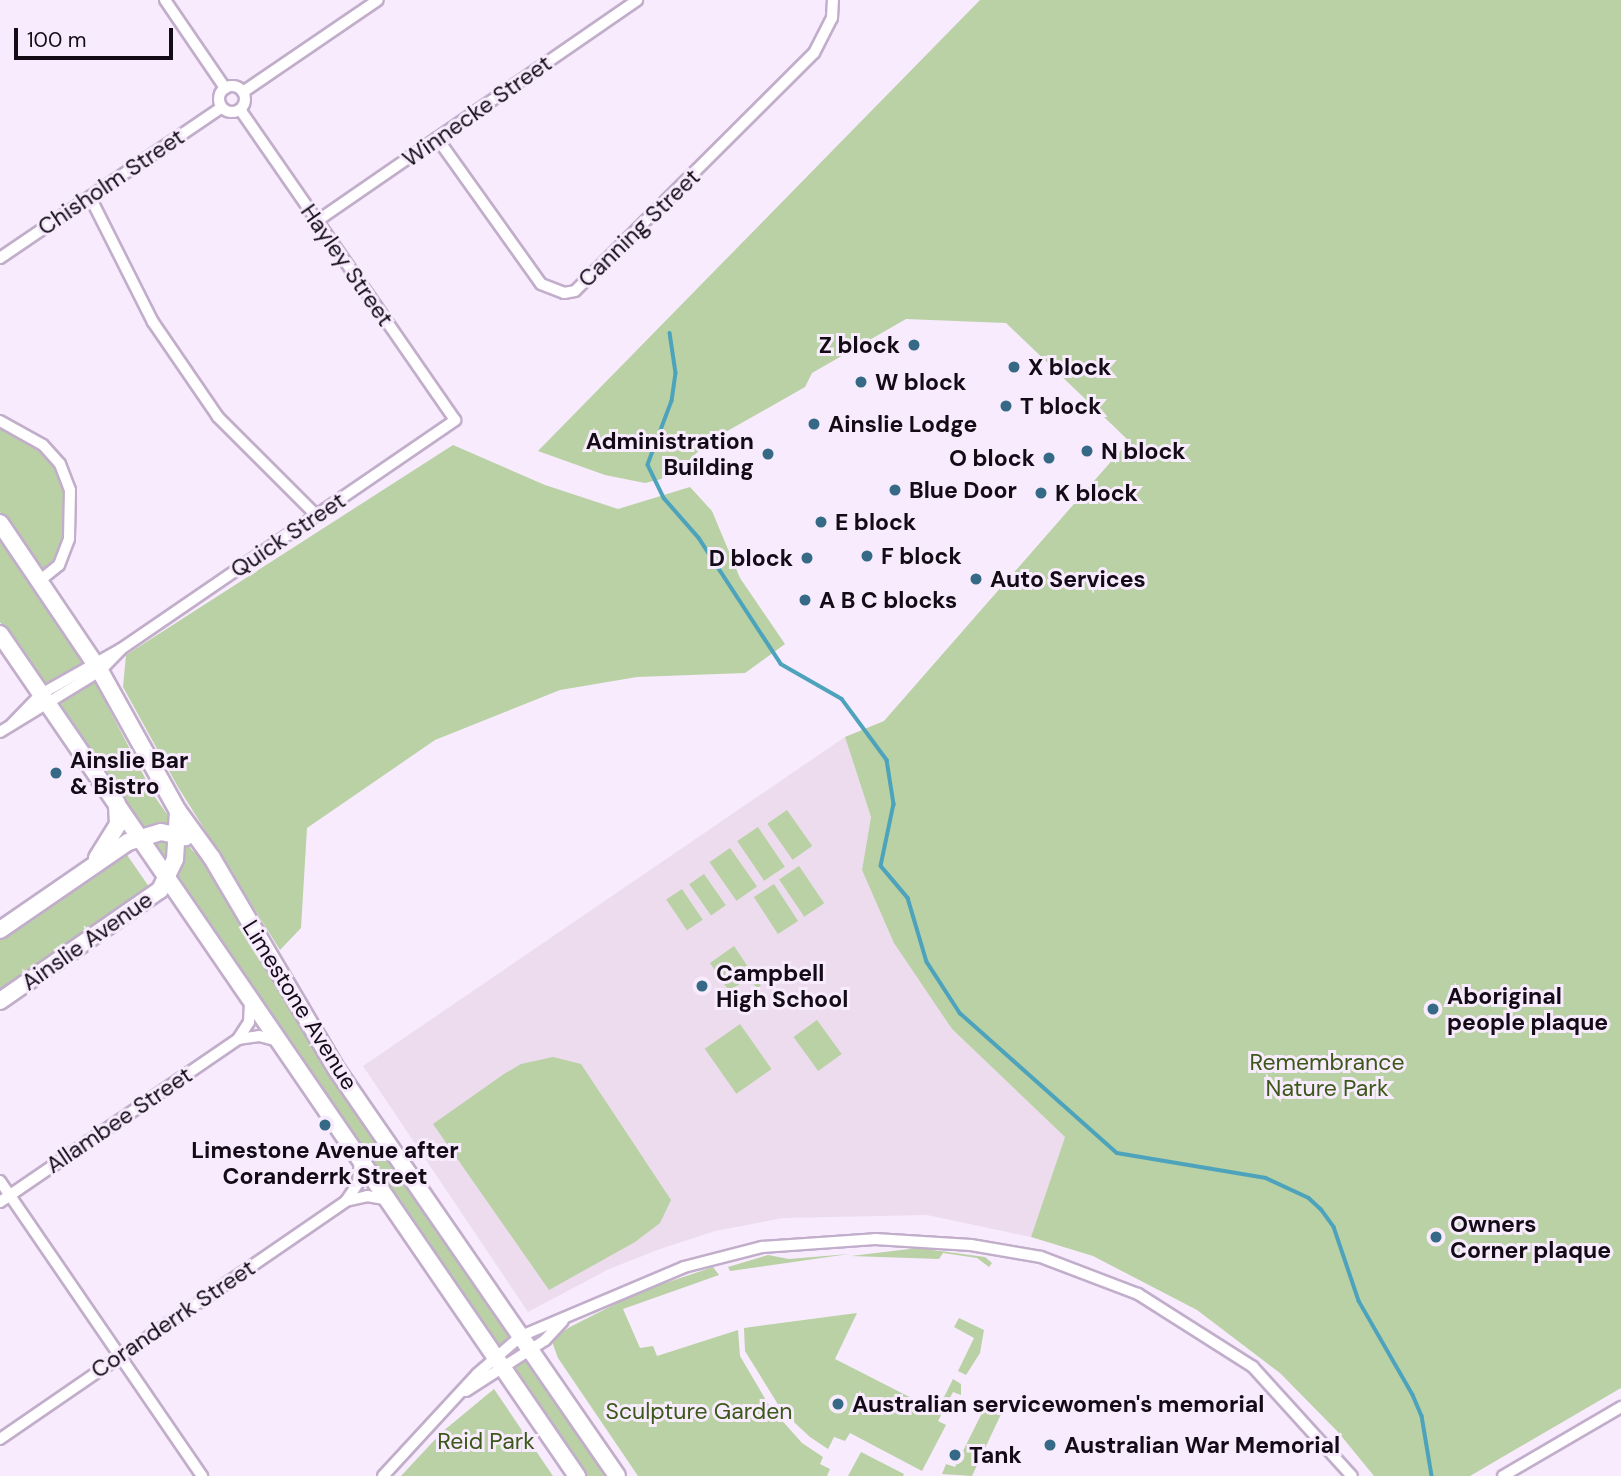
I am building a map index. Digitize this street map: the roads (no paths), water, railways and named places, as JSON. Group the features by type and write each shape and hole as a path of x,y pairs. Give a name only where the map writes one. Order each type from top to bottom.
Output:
{"main road":[{"name":"Limestone Avenue","path":"0,523 97,666 178,811 212,858 337,1070 617,1476"},
{"name":"Limestone Avenue","path":"0,634 141,835 577,1476"},
{"path":"86,870 118,824 116,799"},
{"name":"Ainslie Avenue","path":"0,1001 145,902 169,876 178,835 178,811"},
{"path":"0,930 141,835 178,835 193,841 212,858"},
{"path":"145,902 167,900 191,908"}],"street":[{"path":"165,0 225,88"},
{"path":"243,92 378,0"},
{"name":"Canning Street","path":"437,138 541,284 564,293 575,291 814,53 832,18 833,0"},
{"name":"Winnecke Street","path":"317,221 631,2"},
{"path":"237,86 243,92 245,103 240,110 232,112 222,107 220,95 225,88 237,86"},
{"name":"Chisholm Street","path":"0,258 222,107"},
{"name":"Hayley Street","path":"240,110 455,420"},
{"path":"90,197 153,322 218,417 316,515"},
{"name":"Quick Street","path":"0,732 455,420"},
{"path":"0,421 43,445 60,464 70,490 69,539 59,565 40,580"},
{"path":"238,1039 249,1022 250,998"},
{"path":"238,1039 259,1036 279,1041"},
{"name":"Allambee Street","path":"5,1198 238,1039"},
{"path":"346,1201 358,1183 360,1159"},
{"path":"0,1181 5,1198 120,1355 202,1476"},
{"name":"Coranderrk Street","path":"0,1438 346,1201 367,1196 389,1200"},
{"path":"383,1476 462,1394 526,1343 565,1319 656,1277 762,1247 875,1239 1006,1251 1041,1257 1138,1294 1209,1336 1253,1367 1254,1374 1287,1402 1352,1476"},
{"path":"499,1363 565,1319"},
{"path":"1504,1476 1621,1407"}],"waterway":[{"path":"670,333 676,373 672,401 648,465 664,498 699,538 781,664 842,699 887,760 894,804 881,866 908,898 927,962 960,1013 1117,1153 1266,1178 1309,1198 1321,1209 1334,1227 1359,1301 1413,1395 1422,1416 1432,1476"}],"place":[{"name":"Z block","path":"914,345"},
{"name":"X block","path":"1014,367"},
{"name":"W block","path":"861,382"},
{"name":"T block","path":"1006,406"},
{"name":"Ainslie Lodge","path":"814,424"},
{"name":"N block","path":"1087,451"},
{"name":"Administration Building","path":"768,454"},
{"name":"O block","path":"1049,458"},
{"name":"Blue Door","path":"895,490"},
{"name":"K block","path":"1041,493"},
{"name":"E block","path":"821,522"},
{"name":"F block","path":"867,556"},
{"name":"D block","path":"807,558"},
{"name":"Auto Services","path":"976,579"},
{"name":"A B C blocks","path":"805,600"},
{"name":"Ainslie Bar & Bistro","path":"56,773"},
{"name":"Campbell High School","path":"702,986"},
{"name":"Aboriginal people plaque","path":"1433,1009"},
{"name":"Limestone Avenue after Coranderrk Street","path":"325,1125"},
{"name":"Owners Corner plaque","path":"1436,1237"},
{"name":"Australian servicewomen's memorial","path":"838,1404"},
{"name":"Australian War Memorial","path":"1050,1445"},
{"name":"Tank","path":"955,1455"}],"park label":[{"name":"Remembrance Nature Park","path":"1327,1075"},
{"name":"Sculpture Garden","path":"699,1411"},
{"name":"Reid Park","path":"486,1441"}]}
